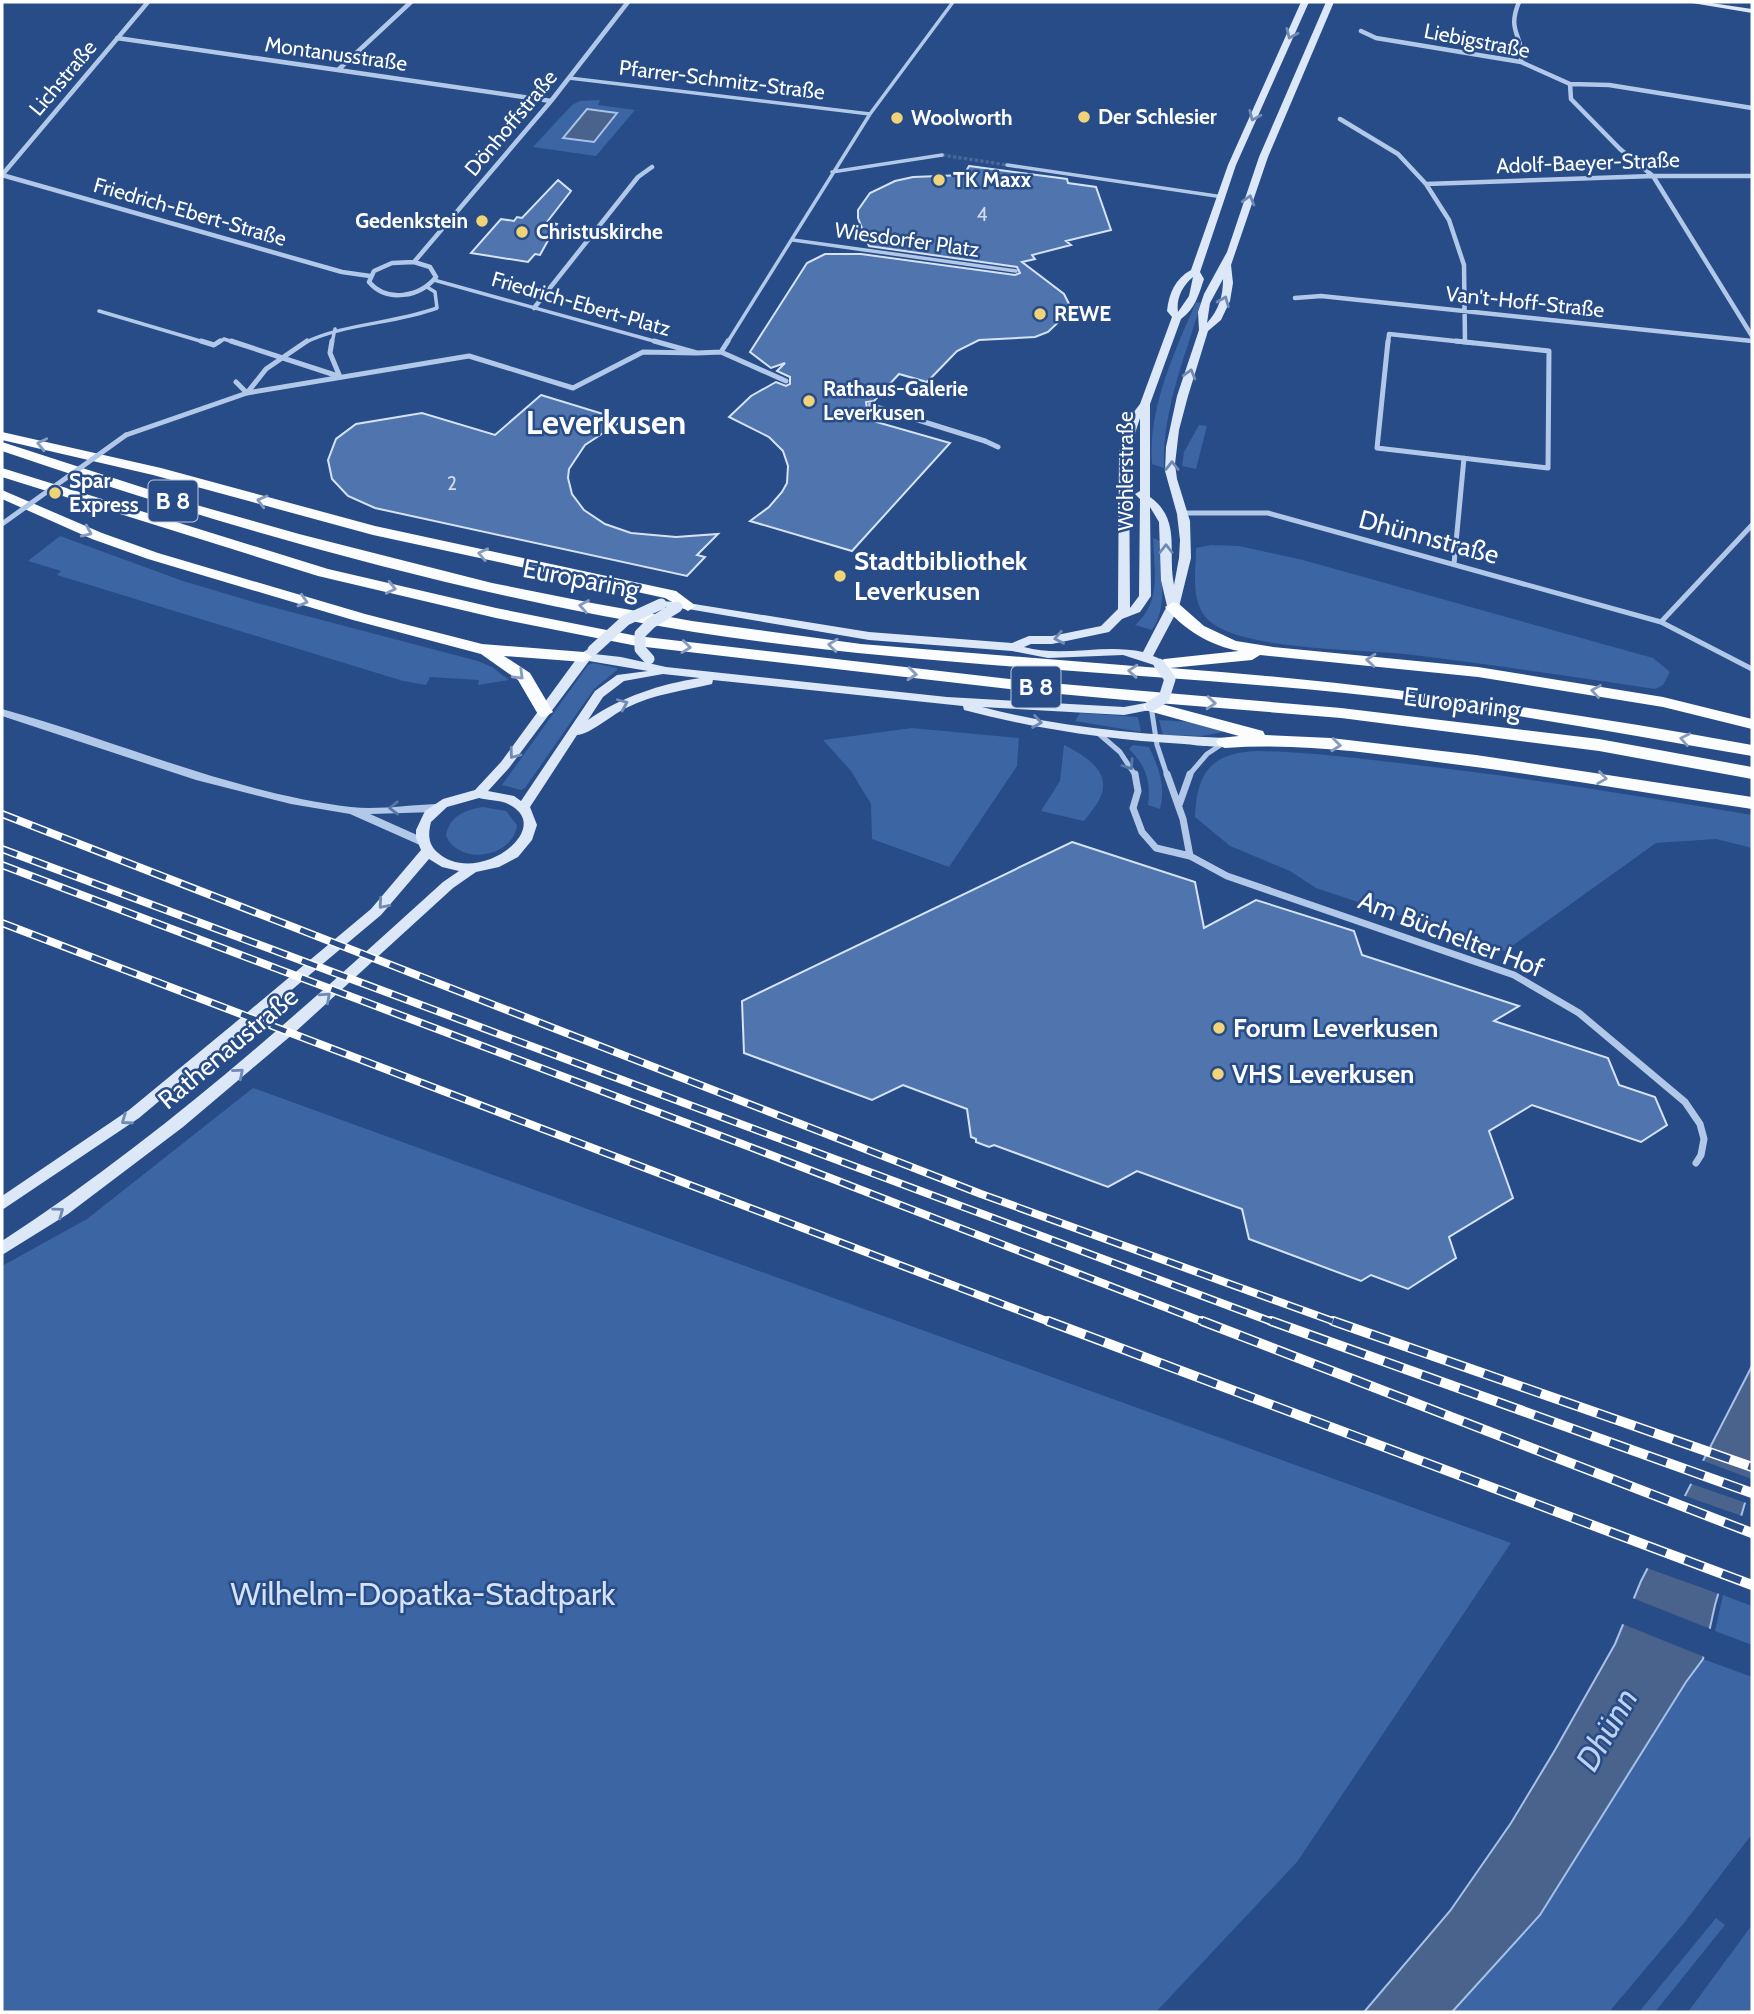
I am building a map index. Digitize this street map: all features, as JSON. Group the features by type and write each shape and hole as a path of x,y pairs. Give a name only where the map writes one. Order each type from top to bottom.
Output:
{"highway":[{"path":"2,436 156,471 373,530 670,594 683,606"},
{"name":"Europaring","path":"2,446 68,469 346,552 576,605 653,619 820,644 1027,664 1347,688 1607,724 1752,751"},
{"name":"Europaring","path":"2,472 324,573 496,613 636,641 1027,686 1341,713 1599,745 1752,773"},
{"path":"2,494 97,536 153,556 334,610 482,649 589,653"},
{"path":"1173,607 1212,637 1232,645 1273,652 1478,672 1663,702 1752,724"},
{"path":"482,649 517,671 545,712"},
{"path":"1153,660 1199,660 1273,652"},
{"path":"1151,706 1268,738 1534,768 1752,803"},
{"path":"1225,742 1268,738"}],"main road":[{"name":"Wöhlerstraße","path":"1177,317 1172,306 1181,282 1195,272 1223,198 1232,165 1305,2"},
{"name":"Wöhlerstraße","path":"1153,660 1186,568 1182,513 1171,477 1170,463 1177,419 1204,330 1201,323 1207,298 1217,277 1227,265 1254,182 1331,2"},
{"path":"1690,2 1752,11"},
{"path":"1730,2 1752,5"},
{"name":"Wöhlerstraße","path":"1204,330 1212,325 1228,293 1230,282 1227,265"},
{"name":"Wöhlerstraße","path":"1013,647 1029,640 1052,640 1105,629 1119,616 1126,603 1124,484 1128,439 1135,416 1145,404 1177,317 1184,313 1193,296 1199,279 1195,272"},
{"name":"Wöhlerstraße","path":"1119,616 1136,610 1145,596 1145,404"},
{"path":"1124,484 1161,512 1164,522 1167,580 1173,607"},
{"path":"479,793 505,765 589,653 626,620 661,604 869,636 1013,647 1027,653 1116,652 1153,660 1170,679 1164,698 1151,706 1124,710 947,701 737,679 666,671 589,653"},
{"path":"666,671 640,649 640,634 651,623 683,606"},
{"path":"523,807 599,694 621,678 666,671"},
{"path":"567,742 617,706 680,685 737,679"},
{"path":"947,701 991,714 1098,733 1155,741 1225,742"},
{"path":"479,793 504,797 523,807 531,818 531,832 524,845 511,857 472,868 454,866 438,861 424,847 422,830 436,808 461,797 479,793"},
{"name":"Rathenaustraße","path":"2,1204 134,1114 376,912 424,847"},
{"name":"Rathenaustraße","path":"2,1249 46,1221 182,1121 275,1043 448,885 472,868"}],"street":[{"name":"Lichstraße","path":"2,175 148,2"},
{"path":"338,70 411,2"},
{"name":"Dönhoffstraße","path":"414,262 551,101 628,2"},
{"name":"Wiesdorfer Platz","path":"721,352 870,114 953,2"},
{"path":"1519,2 1512,15 1511,29 1521,43 1521,62"},
{"name":"Liebigstraße","path":"1361,31 1376,38 1521,62 1570,84 1609,85 1752,108"},
{"name":"Montanusstraße","path":"117,38 551,101"},
{"name":"Pfarrer-Schmitz-Straße","path":"569,78 870,114"},
{"path":"1570,84 1572,99 1620,149 1653,176 1752,338"},
{"path":"1340,119 1398,154 1426,184 1448,220 1464,265 1465,342"},
{"path":"832,172 942,155"},
{"path":"1007,164 1223,198"},
{"path":"534,308 638,177 652,167"},
{"name":"Friedrich-Ebert-Straße","path":"2,175 342,272 370,276"},
{"name":"Adolf-Baeyer-Straße","path":"1426,184 1653,176 1752,176"},
{"name":"Wiesdorfer Platz","path":"793,240 1016,271"},
{"path":"414,262 434,271 433,280 427,287 408,293 386,293 372,286 370,276 382,266 414,262"},
{"name":"Friedrich-Ebert-Platz","path":"433,280 697,353 721,352"},
{"path":"247,393 253,378 302,341 335,329 412,319 437,308 435,292 427,287"},
{"name":"Van't-Hoff-Straße","path":"1295,298 1321,296 1464,313 1752,338"},
{"path":"99,311 214,345 224,339 340,377"},
{"path":"335,329 330,353 340,377"},
{"path":"1389,334 1465,342 1549,351 1548,468 1377,448 1389,334"},
{"path":"2,524 126,435 247,393 469,356 573,388 643,352 697,353"},
{"path":"721,352 786,381"},
{"path":"236,382 247,393"},
{"path":"870,405 985,440 998,447"},
{"path":"1454,564 1464,458"},
{"name":"Dhünnstraße","path":"1182,513 1268,513 1661,622 1752,669"},
{"path":"1661,622 1752,525"},
{"path":"1151,706 1155,741 1181,822 1189,834 1190,856"},
{"path":"2,712 200,777 291,800 353,811 436,808"},
{"name":"Am Büchelter Hof","path":"1098,733 1120,752 1135,773 1138,791 1133,808 1142,832 1156,848 1190,856 1227,876 1454,953 1514,975 1538,988 1579,1013 1685,1102 1698,1118 1705,1139 1703,1153 1696,1163"},
{"path":"1178,810 1183,786 1191,770 1207,752 1225,742"},
{"path":"353,811 424,847"}],"green space":[{"path":"600,100 598,105 635,110 596,156 533,147 572,105 580,101"},
{"path":"1196,302 1201,303 1171,405 1164,447 1164,468 1152,464 1154,422 1164,381"},
{"path":"1199,425 1207,426 1196,469 1182,466 1184,452"},
{"path":"60,536 183,581 478,661 492,667 509,680 478,685 479,680 430,677 426,685 403,681 57,575 61,571 28,561"},
{"path":"1153,538 1160,541 1162,598 1152,630 1135,625 1144,616 1153,596"},
{"path":"1211,545 1239,546 1303,560 1653,658 1670,672 1663,685 1655,689 1405,654 1304,647 1250,639 1212,623 1200,608 1195,589 1196,548"},
{"path":"593,663 617,670 594,689 525,788 521,790 502,785 588,665"},
{"path":"1080,713 1138,717 1141,732 1075,721"},
{"path":"1159,720 1192,722 1224,732 1202,736 1163,735"},
{"path":"912,728 1019,738 1017,766 949,867 872,839 871,804 851,771 823,740"},
{"path":"1064,745 1092,763 1102,777 1101,797 1084,821 1041,811 1060,781"},
{"path":"1133,745 1149,747 1153,755 1162,785 1160,809 1148,805 1148,781 1140,762 1129,749"},
{"path":"1257,751 1336,756 1458,770 1752,815 1752,848 1716,839 1656,843 1505,951 1316,888 1290,871 1230,846 1195,817 1199,788 1203,777 1218,761 1228,756"},
{"path":"483,807 506,811 517,825 513,836 506,845 496,851 485,854 462,852 446,836 448,829 459,815"},
{"name":"Wilhelm-Dopatka-Stadtpark","path":"253,1088 1511,1543 1297,1862 1156,2012 2,2012 2,1266 87,1219"},
{"path":"1723,1595 1752,1606 1752,1645 1715,1631"},
{"path":"1703,1659 1752,1677 1752,1834 1684,1923 1609,2012 1452,2012 1540,1915"},
{"path":"1716,1918 1725,1925 1655,2012 1639,2012"},
{"path":"1752,1925 1752,2012 1688,2012"}],"water":[{"path":"587,109 617,113 594,142 563,138"},
{"name":"Dhünn","path":"1752,1366 1752,1479 1715,1605 1703,1659 1540,1915 1452,2012 1364,2012 1450,1911 1511,1823 1555,1750 1615,1644 1641,1581"}],"pier":[{"path":"1701,1460 1752,1479 1749,1504 1689,1483"},
{"path":"1682,1495 1745,1517 1722,1595 1644,1567"},
{"path":"1630,1597 1713,1630 1707,1658 1620,1623"}],"building":[{"name":"Rathaus-Galerie Leverkusen","path":"969,166 1067,179 1068,183 1096,187 1111,230 1066,241 1071,245 1032,255 1035,259 1022,262 1064,294 1069,304 1067,314 1048,332 1035,337 979,340 957,351 927,382 899,374 874,401 866,402 867,409 859,417 950,443 852,551 750,521 769,507 782,492 787,483 788,466 783,451 769,437 729,417 751,396 776,382 786,386 790,384 790,377 777,371 785,363 771,368 750,352 807,263 825,254 861,254 1015,275 1020,273 1017,267 869,246 858,218 858,210 870,193 895,181 913,177 964,175"},
{"name":"Christuskirche","path":"558,180 571,191 547,222 557,224 540,255 535,254 528,262 471,253 501,219 514,221 517,217 522,218"},
{"path":"541,395 623,420 585,445 569,469 572,494 584,510 605,524 631,533 676,537 718,534 697,555 705,557 687,576 375,508 348,496 332,479 328,460 336,439 356,424 422,413 495,435"},
{"name":"Forum Leverkusen","path":"1072,842 1195,882 1204,928 1256,900 1354,931 1362,955 1519,1006 1494,1021 1608,1058 1619,1085 1655,1097 1667,1125 1641,1142 1532,1105 1489,1131 1513,1198 1449,1237 1456,1258 1408,1289 1371,1275 1361,1281 1249,1239 1242,1209 1137,1171 1108,1187 994,1145 989,1147 976,1142 976,1139 971,1137 967,1109 903,1085 872,1100 744,1053 742,1001"}],"tunnel":[{"path":"942,155 1007,165"}],"railway":[{"path":"2,814 981,1194 1338,1323"},
{"path":"2,849 1275,1323"},
{"path":"2,865 750,1147 1206,1323"},
{"path":"2,923 1052,1323"},
{"path":"1048,1321 1752,1585"},
{"path":"1202,1321 1752,1533"},
{"path":"1271,1321 1752,1493"},
{"path":"1333,1321 1752,1467"}],"place":[{"name":"Der Schlesier","path":"1084,117"},
{"name":"Woolworth","path":"897,118"},
{"name":"TK Maxx","path":"939,180"},
{"name":"Gedenkstein","path":"482,221"},
{"name":"Christuskirche","path":"522,232"},
{"name":"REWE","path":"1040,314"},
{"name":"Rathaus-Galerie Leverkusen","path":"809,401"},
{"name":"Spar Express","path":"55,493"},
{"name":"Stadtbibliothek Leverkusen","path":"840,576"},
{"name":"Forum Leverkusen","path":"1219,1028"},
{"name":"VHS Leverkusen","path":"1218,1074"}],"district":[{"name":"Leverkusen","path":"606,422"}]}
